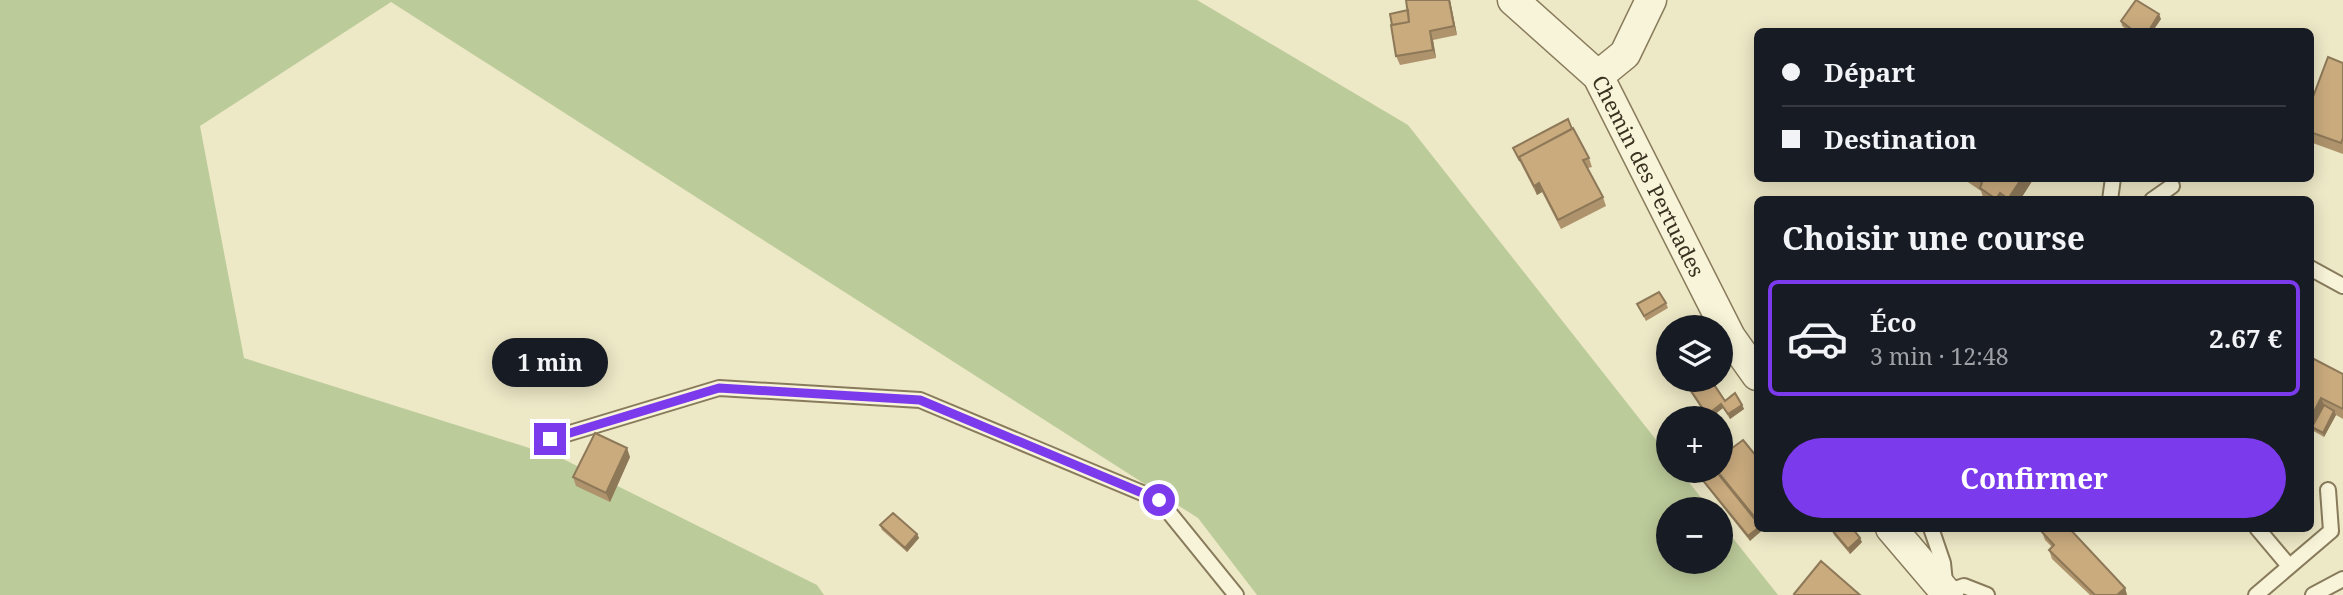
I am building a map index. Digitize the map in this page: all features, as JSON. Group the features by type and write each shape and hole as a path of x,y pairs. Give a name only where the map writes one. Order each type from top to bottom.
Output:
{"street":[{"name":"Chemin des Pertuades","path":"1513,0 1598,76 1730,337 1754,371"},
{"path":"1598,76 1625,54 1651,0"},
{"path":"1894,532 1947,594"}],"lane":[{"path":"2158,196 2172,186"},
{"path":"2314,270 2343,286"},
{"path":"550,439 719,388 920,400 1159,500 1236,595"},
{"path":"2256,595 2331,531 2328,490"},
{"path":"1932,532 1943,563 1947,594 1964,586 1987,595"},
{"path":"2260,532 2289,566"},
{"path":"2313,595 2343,579"}],"green space":[{"path":"0,0 1197,0 1408,125 1656,440 1656,483 1689,483 1701,497 1656,497 1656,574 1733,574 1733,538 1778,595 1257,595 1198,518 391,2 200,126 244,358 561,458 817,585 824,595 0,595"}],"building":[{"path":"1406,0 1449,0 1454,26 1430,31 1433,50 1396,56 1391,25 1409,22"},
{"path":"2136,0 2159,14 2150,28 2130,28 2121,21"},
{"path":"1408,10 1409,22 1392,25 1390,14"},
{"path":"2328,57 2343,63 2341,143 2314,133 2314,94"},
{"path":"1568,119 1572,129 1519,157 1520,161 1513,148"},
{"path":"1573,128 1589,158 1583,160 1603,197 1558,220 1539,183 1534,186 1519,157"},
{"path":"2019,182 2010,196 2000,193 1998,196 1992,196 1980,188 1982,183"},
{"path":"1659,292 1666,303 1644,316 1637,304"},
{"path":"2314,359 2343,374 2343,409 2321,398 2314,411"},
{"path":"1692,392 1719,392 1725,401 1735,393 1742,405 1733,411 1733,406 1721,404 1701,406"},
{"path":"2324,405 2334,411 2323,433 2314,428"},
{"path":"595,433 627,448 606,493 573,477"},
{"path":"1743,440 1754,453 1754,516 1727,483 1733,483 1733,447"},
{"path":"1705,483 1726,483 1754,518 1754,531 1748,536 1733,517 1733,497 1716,497"},
{"path":"893,513 917,534 905,548 880,525"},
{"path":"1834,532 1855,532 1860,538 1848,549"},
{"path":"2042,532 2073,532 2125,588 2117,595 2095,595 2049,550 2054,545"},
{"path":"1821,561 1860,595 1794,594"}],"route":[{"path":"550,439 719,388 920,400 1159,500"}]}
